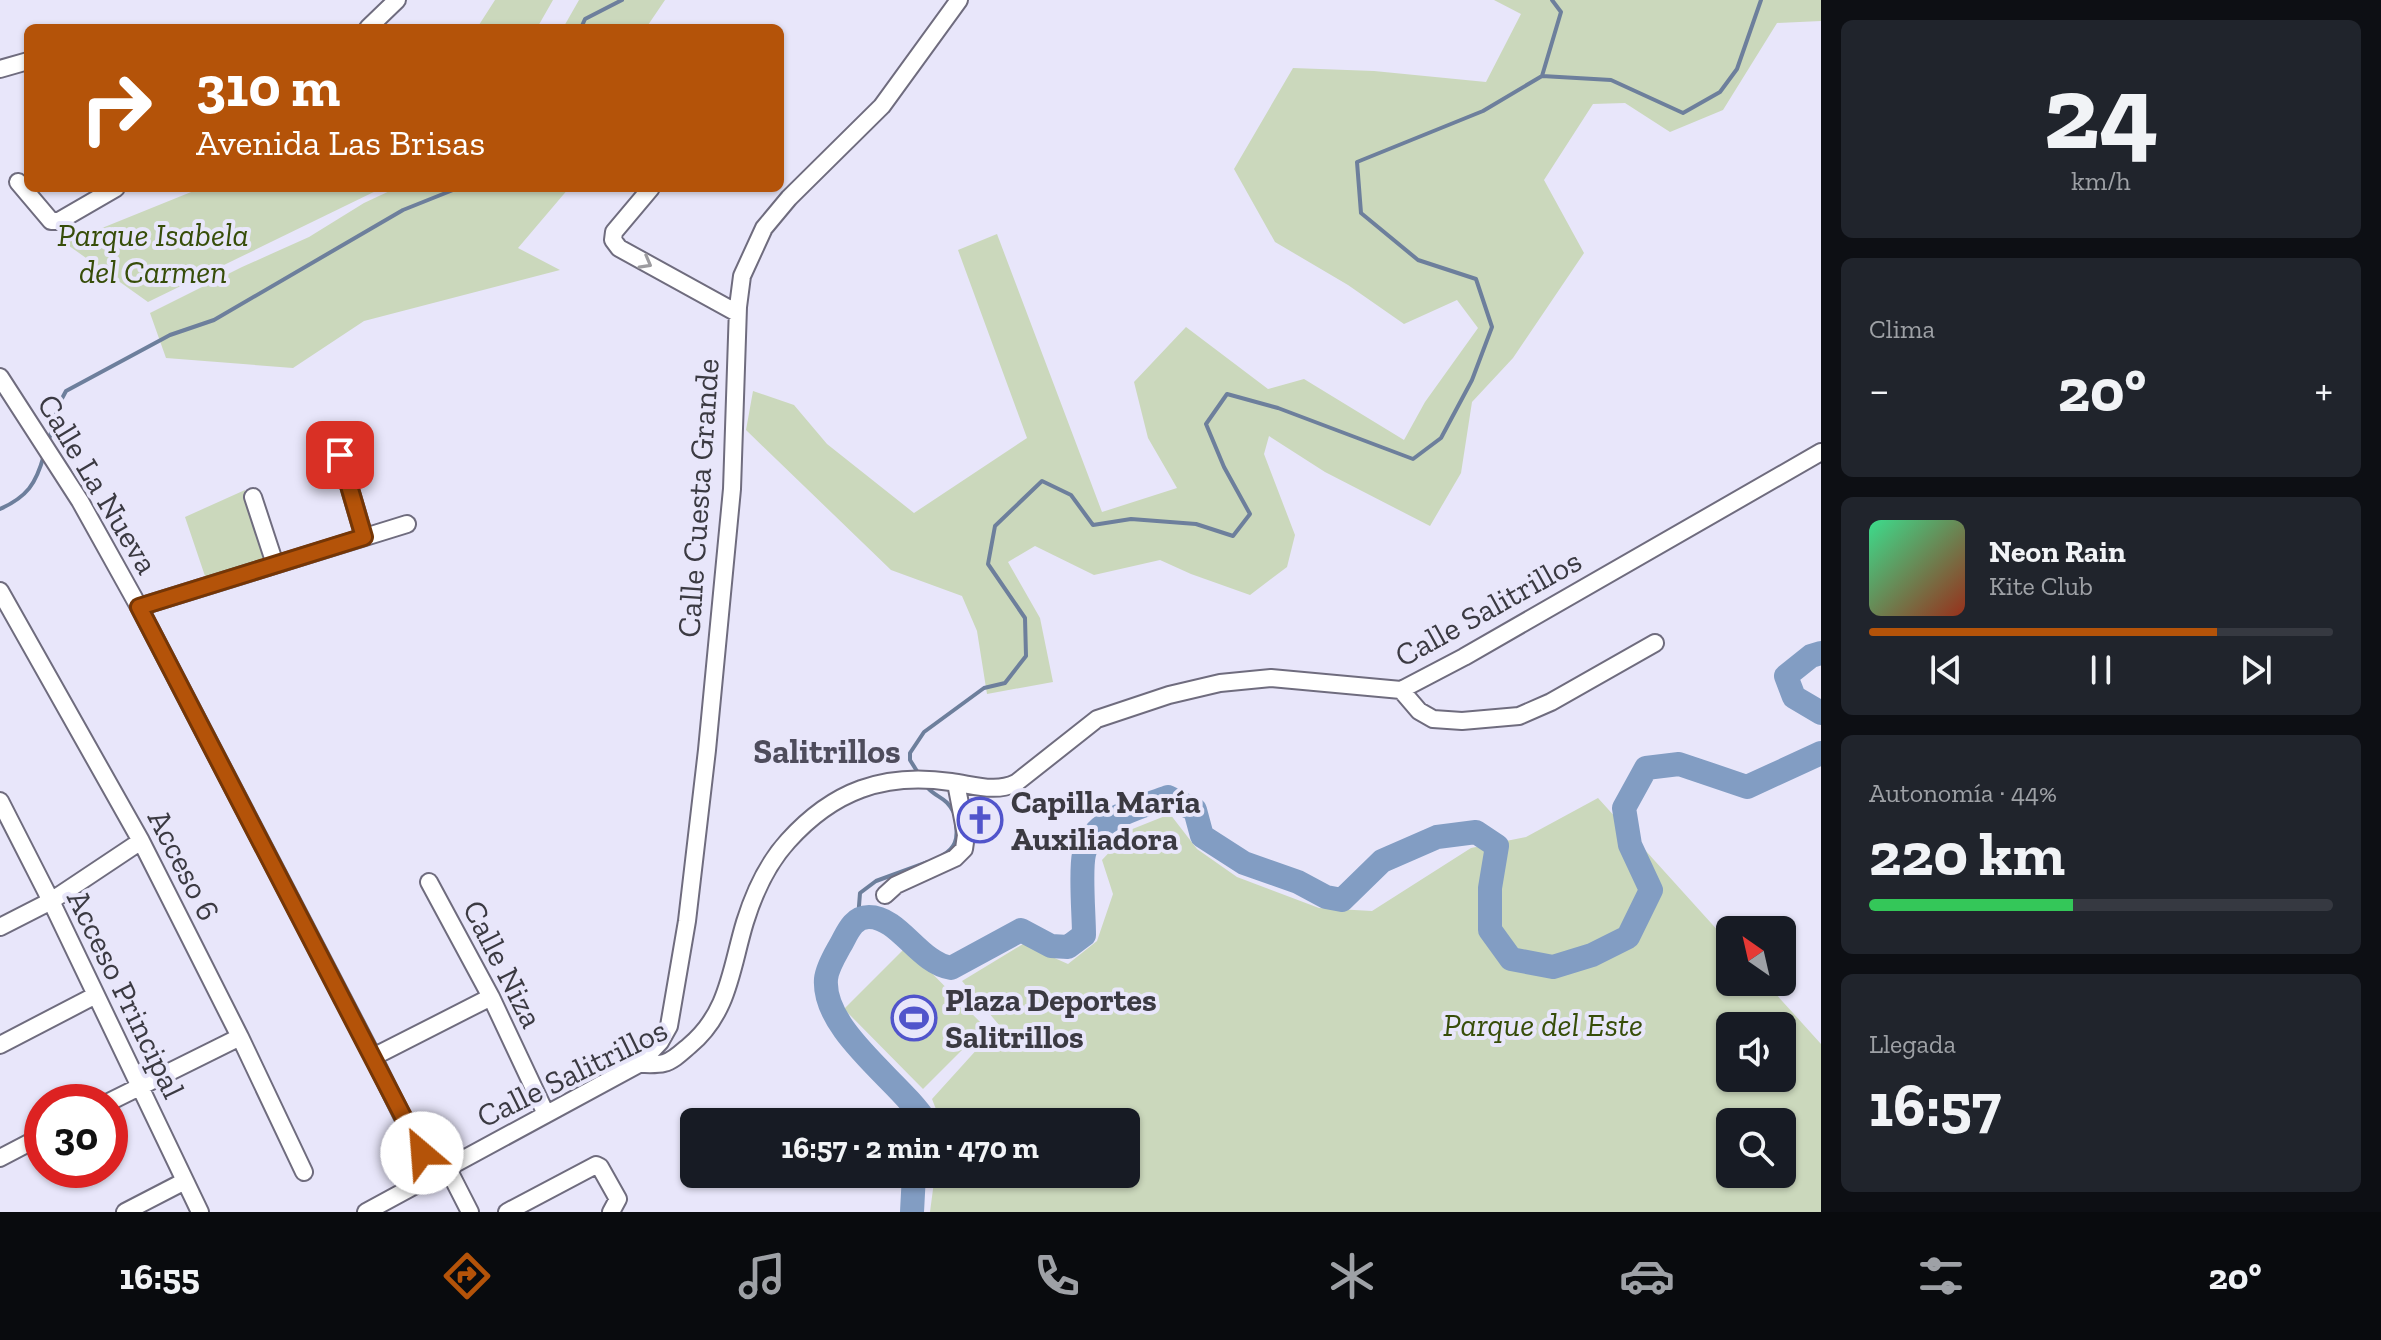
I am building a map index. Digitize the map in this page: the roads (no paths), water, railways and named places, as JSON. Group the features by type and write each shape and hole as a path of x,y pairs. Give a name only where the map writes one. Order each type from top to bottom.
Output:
{"street":[{"path":"372,24 397,0"},
{"name":"Calle Cuesta Grande","path":"639,1064 660,1042 669,1026 687,921 732,489 737,313 742,276 784,193 882,106 959,0"},
{"path":"0,69 24,62"},
{"path":"18,182 24,189"},
{"path":"26,192 51,221 59,221 109,192"},
{"path":"648,192 614,232 613,240 619,248 737,313"},
{"name":"Calle La Nueva","path":"0,377 80,501 139,607 373,1057 439,1172 470,1212"},
{"name":"Calle Salitrillos","path":"366,1212 639,1064 667,1063 702,1035 718,1013 731,984 746,920 768,866 788,841 818,813 845,794 878,783 912,780 1001,790 1016,783 1097,719 1169,695 1220,683 1271,678 1401,690 1821,452"},
{"path":"340,455 364,537"},
{"path":"253,497 275,564"},
{"path":"139,607 407,524"},
{"name":"Acceso 6","path":"0,591 141,841 304,1172"},
{"path":"1401,690 1419,711 1433,719 1462,721 1519,716 1551,702 1655,643"},
{"path":"885,895 896,885 955,858 964,849 966,835 948,782"},
{"name":"Acceso Principal","path":"2,808 51,901 200,1212"},
{"path":"0,927 51,901 141,841"},
{"name":"Calle Niza","path":"429,882 491,997 546,1114"},
{"path":"0,1045 96,995"},
{"path":"373,1057 491,997"},
{"path":"128,1092 240,1037"},
{"path":"0,1158 24,1145"},
{"path":"507,1212 596,1165 618,1199 611,1212"},
{"path":"125,1212 185,1181"}],"waterway":[{"path":"583,24 585,19 622,0"},
{"path":"1542,76 1561,12 1552,0"},
{"path":"920,776 910,760 910,753 924,732 984,688 1005,683 1026,656 1025,618 988,564 995,526 1042,481 1071,495 1093,525 1131,519 1196,524 1233,536 1250,514 1224,467 1206,424 1227,394 1278,408 1413,459 1441,438 1472,380 1492,327 1476,279 1418,260 1361,213 1357,162 1483,111 1542,76 1611,80 1683,113 1720,92 1737,69 1761,0"},
{"path":"48,443 66,391 170,335 214,320 403,210 448,192"},
{"path":"0,509 17,500 29,488 38,474 44,455"},
{"path":"1821,653 1811,656 1786,676 1794,697 1821,713"},
{"path":"916,1108 850,1037 828,998 826,979 830,966 851,927 863,918 880,919 929,958 951,968 1021,930 1051,946 1068,947 1084,935 1082,871 1089,842 1106,823 1131,810 1168,797 1195,810 1202,836 1244,863 1298,882 1326,897 1342,900 1382,861 1437,837 1476,832 1497,846 1490,888 1490,930 1511,959 1553,967 1592,955 1628,937 1651,890 1630,845 1624,808 1646,768 1679,764 1747,787 1821,753"},
{"path":"927,787 954,813"},
{"path":"943,855 955,843 956,826"},
{"path":"858,919 860,893 876,881 928,862"},
{"path":"912,1212 913,1188"}],"place":[{"name":"Capilla María Auxiliadora","path":"980,820"},
{"name":"Plaza Deportes Salitrillos","path":"914,1018"}],"district":[{"name":"Salitrillos","path":"827,751"}],"park label":[{"name":"Parque Isabela del Carmen","path":"153,254"},
{"name":"Parque del Este","path":"1543,1025"}]}
